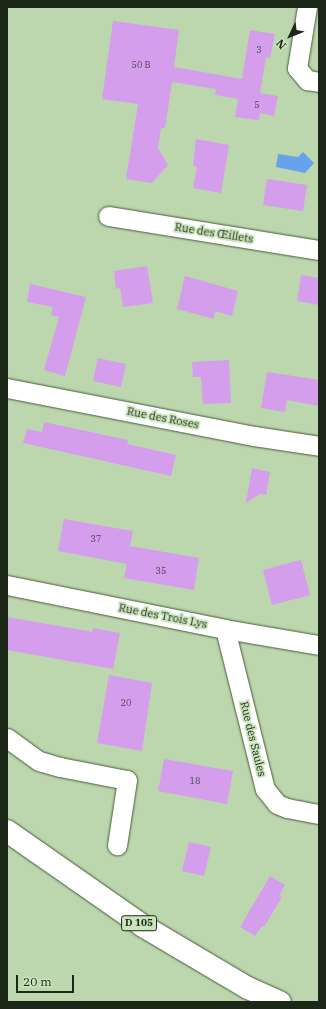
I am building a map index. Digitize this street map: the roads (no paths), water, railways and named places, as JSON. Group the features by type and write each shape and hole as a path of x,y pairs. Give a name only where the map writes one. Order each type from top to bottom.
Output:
{"main road":[{"name":"D 105","path":"7,831 143,926 248,988 280,1002"}],"street":[{"path":"307,7 297,68 307,80 319,82"},
{"name":"Rue des Œillets","path":"108,216 319,250"},
{"name":"Rue des Roses","path":"7,388 254,436 319,446"},
{"name":"Rue des Trois Lys","path":"7,585 225,629 319,645"},
{"name":"Rue des Saules","path":"225,629 265,789 277,804 287,808 319,814"},
{"path":"7,738 39,761 60,767 128,780 117,845"}],"water":[{"path":"303,152 314,163 305,173 276,167 278,154 298,157"}]}
